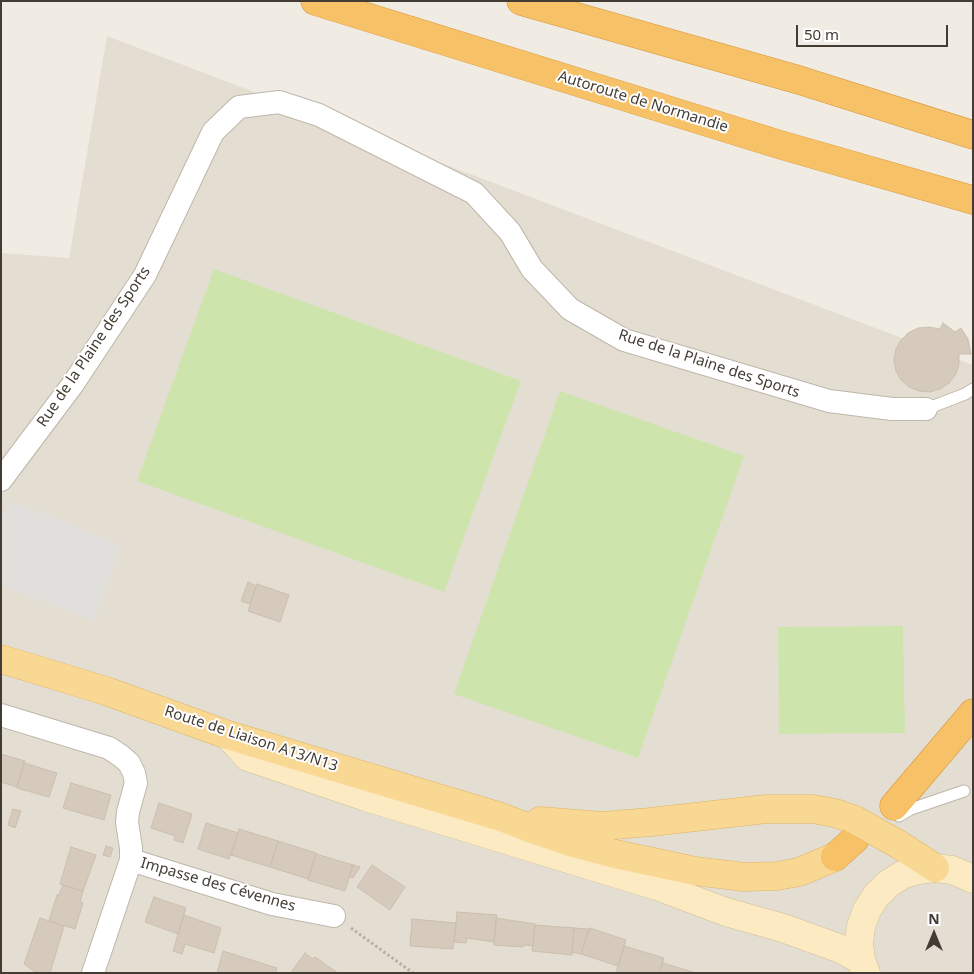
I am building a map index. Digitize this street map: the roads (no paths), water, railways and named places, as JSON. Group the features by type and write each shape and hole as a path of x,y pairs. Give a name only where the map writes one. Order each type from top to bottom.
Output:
{"highway":[{"name":"Autoroute de Normandie","path":"315,1 762,139 973,200"},
{"path":"521,1 799,80 973,135"},
{"path":"897,811 973,713"},
{"path":"835,857 859,835"}],"main road":[{"name":"Route de Liaison A13/N13","path":"1,659 106,691 228,734 501,817"},
{"path":"228,734 248,757 366,796 657,886 726,912 783,928 841,949 863,966"},
{"path":"501,817 561,824 602,826 766,809 814,809 834,812 859,835 898,844 935,868"},
{"path":"501,817 573,843 615,854 661,865 728,876 777,876 799,872 835,857"},
{"path":"863,966 859,943 861,926 867,910 876,896 888,884 902,875 918,870 935,868 952,870 973,879"}],"street":[{"name":"Rue de la Plaine des Sports","path":"1,480 73,384 145,275 213,132 239,107 280,102 319,115 474,193 510,232 532,270 570,309 624,340 829,401 892,409 926,409"},
{"path":"1,715 109,748 129,763 134,773 136,783 127,822 131,860 93,973"},
{"name":"Impasse des Cévennes","path":"131,860 272,904 334,916"}],"lane":[{"path":"926,409 973,389"},
{"path":"897,811 911,809 964,791"}]}
